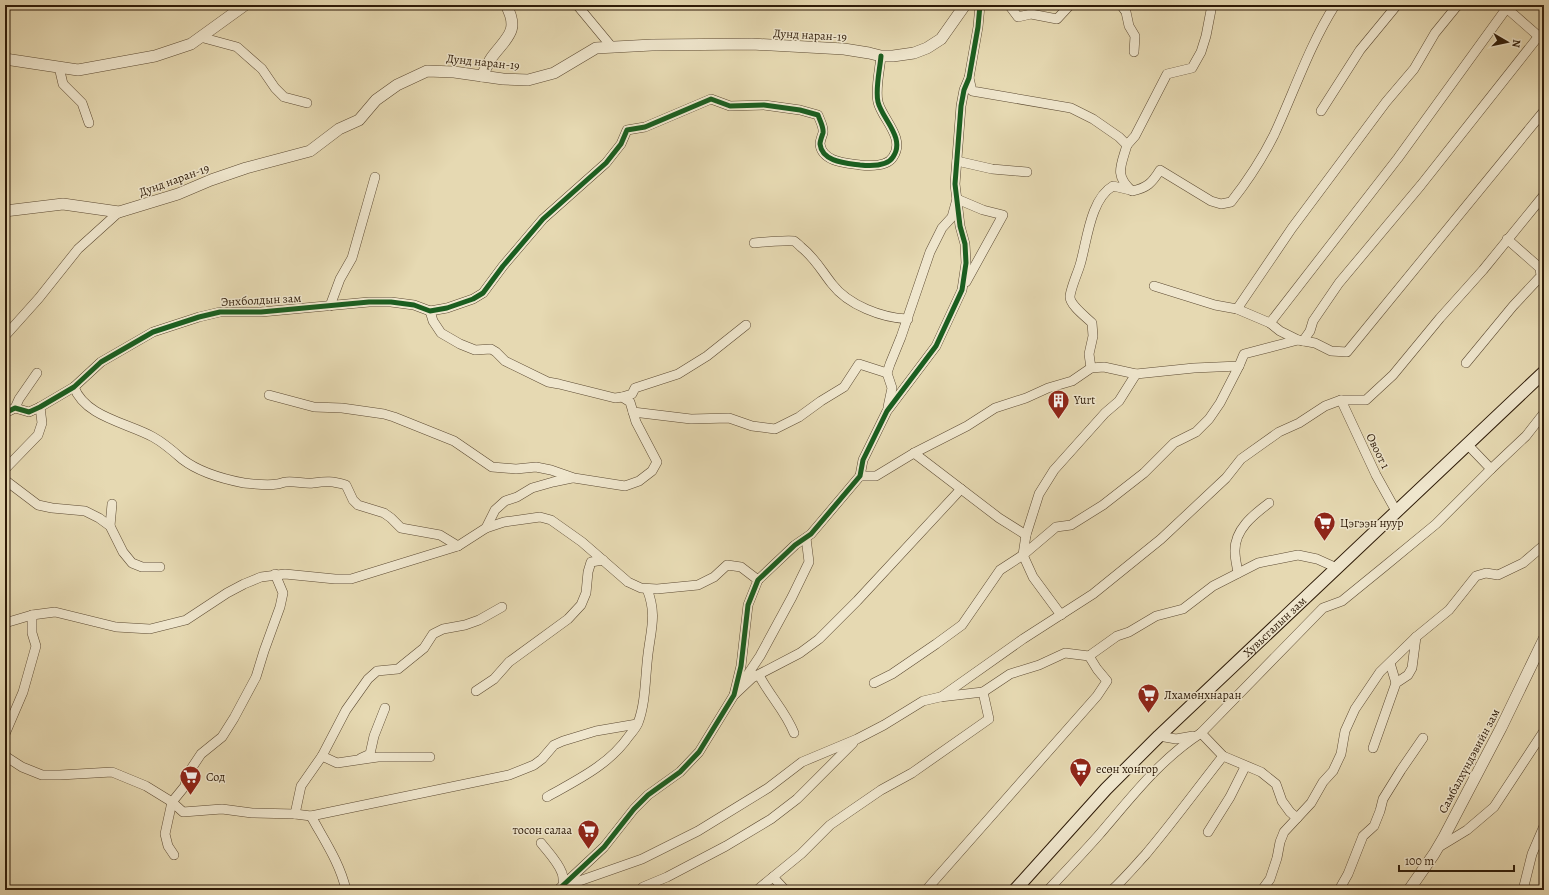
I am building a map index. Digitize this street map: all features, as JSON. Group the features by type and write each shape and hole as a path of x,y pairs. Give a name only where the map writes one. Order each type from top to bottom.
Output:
{"main road":[{"name":"Хувьсгалын зам","path":"1015,890 1106,789 1159,736 1544,372"}],"street":[{"path":"5,59 78,70 155,56 191,44 245,5"},
{"path":"482,76 489,61 508,39 513,27 511,15 506,5"},
{"path":"577,5 611,46"},
{"name":"Дунд наран-19","path":"5,211 63,204 119,212 178,194 211,180 246,168 310,151 339,129 359,120 376,100 397,85 427,71 454,72 503,79 528,80 554,73 596,48 611,46 721,43 844,49 881,56 914,53 927,48 942,39 965,5"},
{"path":"962,290 966,263 966,250 960,226 955,184 961,106 964,90 969,78 978,27 980,5"},
{"path":"1008,5 1018,17 1032,14 1057,19 1070,5"},
{"path":"1121,5 1126,12 1129,26 1135,36 1134,52"},
{"path":"1132,191 1123,182 1120,169 1127,145 1135,136 1168,74 1192,68 1201,52 1206,36 1212,5"},
{"path":"1091,368 1089,354 1093,336 1092,323 1072,304 1070,297 1081,262 1090,220 1104,194 1113,186 1132,191 1143,189 1149,185 1160,170 1211,201 1221,204 1231,202 1243,186 1273,136 1303,65 1335,5"},
{"path":"1321,110 1360,50 1397,5"},
{"path":"1237,309 1292,228 1386,102 1414,69 1435,33 1457,6 1460,5"},
{"path":"874,683 892,674 962,625 1000,570 1023,555 1056,527 1071,526 1103,505 1144,473 1174,443 1196,432 1210,419 1220,403 1244,354 1301,341 1310,331 1313,321 1339,283 1541,39 1504,7 1398,158 1270,324"},
{"path":"200,37 237,47 262,69 275,88 284,97 307,103"},
{"name":"Энхболдын зам","path":"15,408 29,412 40,407 74,387 101,362 153,332 199,316 220,312 261,312 357,303 391,302 414,305 430,311 447,308 473,299 482,293 543,219 606,163 621,144 627,130 644,127 711,99 730,106 772,106 800,110 818,115 823,130 820,143 822,153 826,156 845,163 868,166 884,164 892,159 898,149 898,143 877,100 881,56"},
{"path":"59,67 63,84 82,103 89,123"},
{"path":"969,78 972,91 1071,108 1093,119 1119,137 1127,145"},
{"path":"1154,286 1215,305 1237,309 1270,324 1301,341 1315,343 1331,351 1347,352 1544,111"},
{"path":"957,161 992,169 1027,172"},
{"path":"330,306 340,279 352,258 375,177"},
{"path":"940,698 1093,594 1161,539 1226,478 1241,459 1279,432 1299,423 1325,406 1341,400 1366,400 1393,375 1440,318 1483,270 1544,195"},
{"path":"734,695 741,666 748,605 758,580 795,545 811,534 860,476 863,460 887,410 936,346 962,290 1003,215 983,210 957,199"},
{"path":"887,410 892,388 887,373 908,319 930,252 942,228 952,217 957,199"},
{"path":"5,336 39,298 78,249 119,212"},
{"path":"1466,363 1542,271 1507,240"},
{"path":"754,243 794,241 812,255 832,285 853,303 898,318 908,319"},
{"path":"430,311 434,322 441,333 460,344 475,350 491,350 496,352 504,361 548,382 615,398 632,394 635,388 678,374 707,356 746,325"},
{"path":"633,412 691,419 729,418 752,426 775,429 799,417 821,400 844,387 859,364 887,373"},
{"path":"860,476 876,476 914,453 967,426 995,408 1026,398 1048,388 1072,381 1091,368 1104,367 1136,374 1194,368 1239,366"},
{"path":"5,413 15,408 18,399 37,373"},
{"path":"1061,615 1033,577 1023,555 1026,535 1040,494 1054,470 1105,413 1119,401 1136,374"},
{"path":"74,387 77,397 96,411 120,424 153,437 197,468 211,474 227,480 265,485 276,485 286,482 313,483 320,481 335,482 346,485 353,500 358,505 384,513 401,528 440,535 458,546"},
{"path":"269,395 314,407 342,408 384,414 454,441 492,467 516,469 536,468 551,470 574,478 625,486 638,481 652,471 657,462 643,436 630,402 622,397"},
{"name":"Овоот 1","path":"1341,400 1376,475 1396,511"},
{"path":"5,469 38,435 42,423 40,407"},
{"path":"1048,890 1164,761 1182,745 1201,733 1324,608 1342,601 1436,524 1526,436 1544,413"},
{"path":"1467,444 1491,469"},
{"path":"914,453 999,518 1026,535"},
{"path":"486,528 495,510 505,501 517,497 532,488 574,478"},
{"path":"5,480 38,505 52,508 85,511 99,518 110,526 123,552 132,563 142,567 160,567"},
{"path":"734,695 752,678 800,653 819,639 857,601 961,489"},
{"path":"1238,573 1234,551 1236,537 1250,518 1269,503"},
{"path":"110,526 112,504"},
{"path":"5,623 32,615 54,612 116,628 150,629 186,620 244,584 261,577 275,574 351,579 458,546 486,528 504,522 540,517 551,520 566,530 628,582 641,588 656,589 698,585 714,577 727,565 741,567 758,580"},
{"path":"562,889 604,847 634,809 648,795 680,772 699,752 760,656 792,597 809,562 806,538"},
{"path":"1262,890 1270,879 1284,832 1311,803 1323,782 1333,771 1341,754 1344,731 1355,709 1380,672 1416,637 1449,610 1476,576 1486,573 1498,576 1523,563 1542,549 1544,545"},
{"path":"562,889 642,859 677,842 698,831 768,788 802,762 857,739 884,725 923,701 982,692 1010,674 1039,665 1065,653 1089,656 1117,636 1129,632 1156,616 1183,609 1213,586 1258,563 1293,555 1303,555 1317,559 1337,568"},
{"path":"476,691 494,679 509,662 568,619 581,606 586,592 588,572 591,562 603,560"},
{"path":"174,855 168,846 165,834 172,802 185,786 187,775 201,754 222,737 256,677 280,607 283,593 275,574"},
{"path":"548,797 572,782 582,778 611,758 637,724 643,701 654,620 652,600 647,589"},
{"path":"295,814 301,786 322,756 346,710 368,679 377,671 398,669 424,648 433,634 443,629 466,625 479,620 502,607"},
{"path":"5,734 23,692 36,646 32,633 32,615"},
{"path":"1396,683 1408,675 1412,668 1416,637"},
{"name":"Самбалхүндэвийн зам","path":"1409,890 1439,847 1501,728 1544,639"},
{"path":"926,890 1097,696 1107,681 1089,656"},
{"path":"1373,748 1396,683 1390,663"},
{"path":"759,675 764,686 790,723 794,733"},
{"path":"758,890 801,854 830,825 881,790 912,773 989,719 982,692"},
{"path":"358,760 370,754 374,736 385,708"},
{"path":"5,756 22,767 42,775 112,772 146,786 172,802 183,812 214,809 252,813 311,816 509,775 534,765 542,759 554,745 563,741 596,731 637,724"},
{"path":"1439,847 1467,830 1494,807 1544,731"},
{"path":"1159,736 1182,739 1201,733"},
{"path":"1201,733 1223,756 1246,767 1261,772 1276,784 1282,801 1290,812 1297,818"},
{"path":"1339,890 1348,874 1363,836 1374,826 1383,799 1423,738"},
{"path":"640,890 643,887 667,877 726,846 770,819 797,800 857,739"},
{"path":"322,756 337,763 378,758 430,757"},
{"path":"1112,890 1127,876 1165,832 1223,756"},
{"path":"1208,832 1230,797 1237,781 1246,767"},
{"path":"311,816 335,859 343,877 346,890"},
{"path":"1523,890 1532,854 1544,826"},
{"path":"541,843 562,874 562,889"},
{"path":"773,876 785,890"}],"cycle path":[{"path":"558,890 604,847 634,809 648,795 680,772 699,752 734,695 741,666 748,605 758,580 795,545 811,534 860,476 863,460 887,411 936,346 962,290 966,263 965,244 960,226 955,184 961,106 964,90 969,78 978,27 980,5"},
{"path":"5,413 15,408 29,412 40,407 74,387 101,362 153,332 199,317 220,312 261,312 369,302 391,302 414,305 430,311 447,308 473,299 483,293 503,266 543,219 606,163 621,144 627,130 645,127 711,99 730,106 764,105 800,110 818,115 823,131 820,144 825,155 842,162 864,165 873,166 887,163 893,157 897,143 892,129 880,108 877,97 881,56"}],"place":[{"name":"Yurt","path":"1058,420"},
{"name":"Цэгээн нуур","path":"1325,542"},
{"name":"Лхамөнхнаран","path":"1149,714"},
{"name":"есөн хонгор","path":"1080,788"},
{"name":"Сод","path":"190,796"},
{"name":"тосон салаа","path":"588,850"}]}
